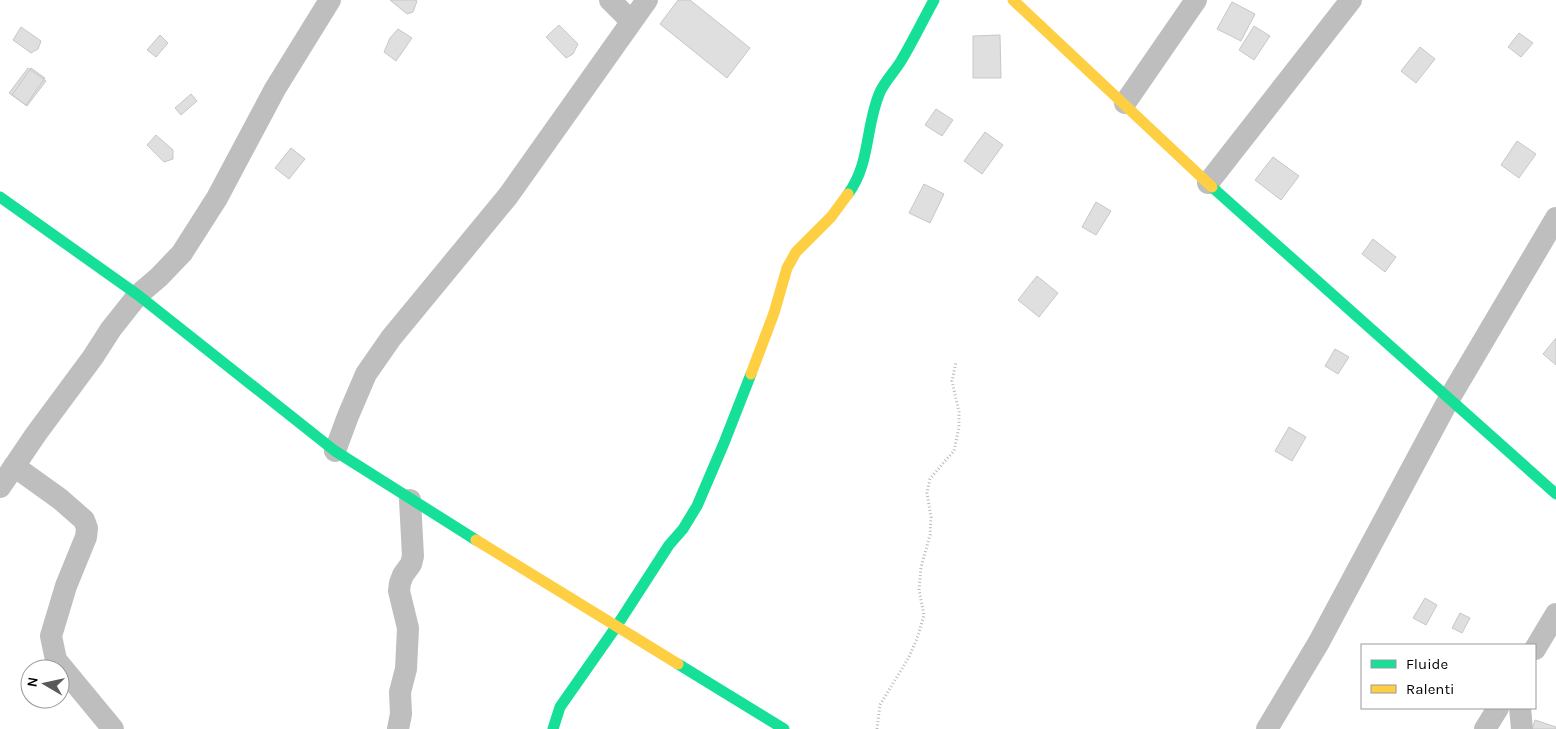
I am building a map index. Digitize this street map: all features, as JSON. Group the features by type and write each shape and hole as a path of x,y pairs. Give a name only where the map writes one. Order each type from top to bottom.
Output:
{"street":[{"path":"0,486 111,329 138,295 182,253 217,198 275,89 330,0"},
{"path":"610,0 631,22"},
{"path":"335,451 366,374 386,345 508,196 647,0"},
{"path":"554,729 560,707 616,627 669,544 683,529 697,506 724,443 774,312 787,268 796,252 831,217 857,182 866,152 873,112 880,91 901,60 934,0"},
{"path":"1014,0 1208,183 1556,494"},
{"path":"1125,103 1196,0"},
{"path":"1208,183 1351,0"},
{"path":"0,197 138,295 335,451 410,500 784,729"},
{"path":"1267,729 1319,642 1449,399 1556,218"},
{"path":"14,466 60,499 84,520 87,528 86,537 66,586 50,636 56,660 113,729"},
{"path":"398,729 401,714 400,692 406,669 408,628 399,591 402,575 411,564 413,556 410,500"},
{"path":"1536,647 1556,614"},
{"path":"1485,729 1497,709"},
{"path":"1520,709 1522,729"}],"path":[{"path":"877,729 880,705 909,657 924,615 919,590 920,567 930,534 931,517 927,493 930,479 954,452 959,427 959,412 952,381 956,362"}],"building":[{"path":"390,0 417,1 413,12 407,14"},
{"path":"678,0 690,0 750,48 727,78 660,24"},
{"path":"1232,2 1255,14 1241,41 1217,29"},
{"path":"559,25 578,44 573,54 566,58 546,37"},
{"path":"1254,26 1270,36 1254,60 1239,50"},
{"path":"21,27 41,41 38,49 31,53 13,40"},
{"path":"398,29 412,38 396,61 384,52 390,38"},
{"path":"1519,33 1533,43 1521,57 1508,47"},
{"path":"160,35 168,43 156,57 147,50"},
{"path":"1000,35 1001,78 973,78 973,36"},
{"path":"1420,47 1435,59 1416,83 1401,71"},
{"path":"28,68 46,81 27,106 9,93"},
{"path":"31,68 45,78 26,105 12,95"},
{"path":"191,94 197,101 181,115 175,108"},
{"path":"936,109 953,120 942,136 925,125"},
{"path":"985,132 1003,145 982,174 964,161"},
{"path":"156,135 173,150 173,159 164,162 147,145"},
{"path":"1517,141 1536,154 1519,178 1501,165"},
{"path":"291,148 305,159 289,179 275,168"},
{"path":"1273,157 1299,176 1281,200 1255,180"},
{"path":"924,184 944,194 930,223 909,213"},
{"path":"1096,202 1111,211 1096,235 1082,227"},
{"path":"1373,239 1396,257 1385,272 1362,254"},
{"path":"1037,276 1058,293 1039,317 1018,300"},
{"path":"1556,338 1556,365 1543,354"},
{"path":"1335,349 1349,357 1338,374 1325,366"},
{"path":"1289,427 1306,437 1292,461 1275,451"},
{"path":"1425,598 1437,605 1426,625 1413,618"},
{"path":"1460,613 1470,618 1462,633 1452,628"},
{"path":"1535,720 1556,727 1556,729 1532,729"}],"traffic: fast":[{"path":"848,194 861,170 875,105 880,92 910,46 934,0"},
{"path":"1212,187 1556,494"},
{"path":"0,197 138,295 335,451 476,540"},
{"path":"553,729 560,707 697,506 751,374"},
{"path":"678,664 784,729"}],"traffic: slow":[{"path":"1013,0 1212,187"},
{"path":"751,374 774,313 787,268 796,252 831,217 848,194"},
{"path":"476,540 678,664"}]}
